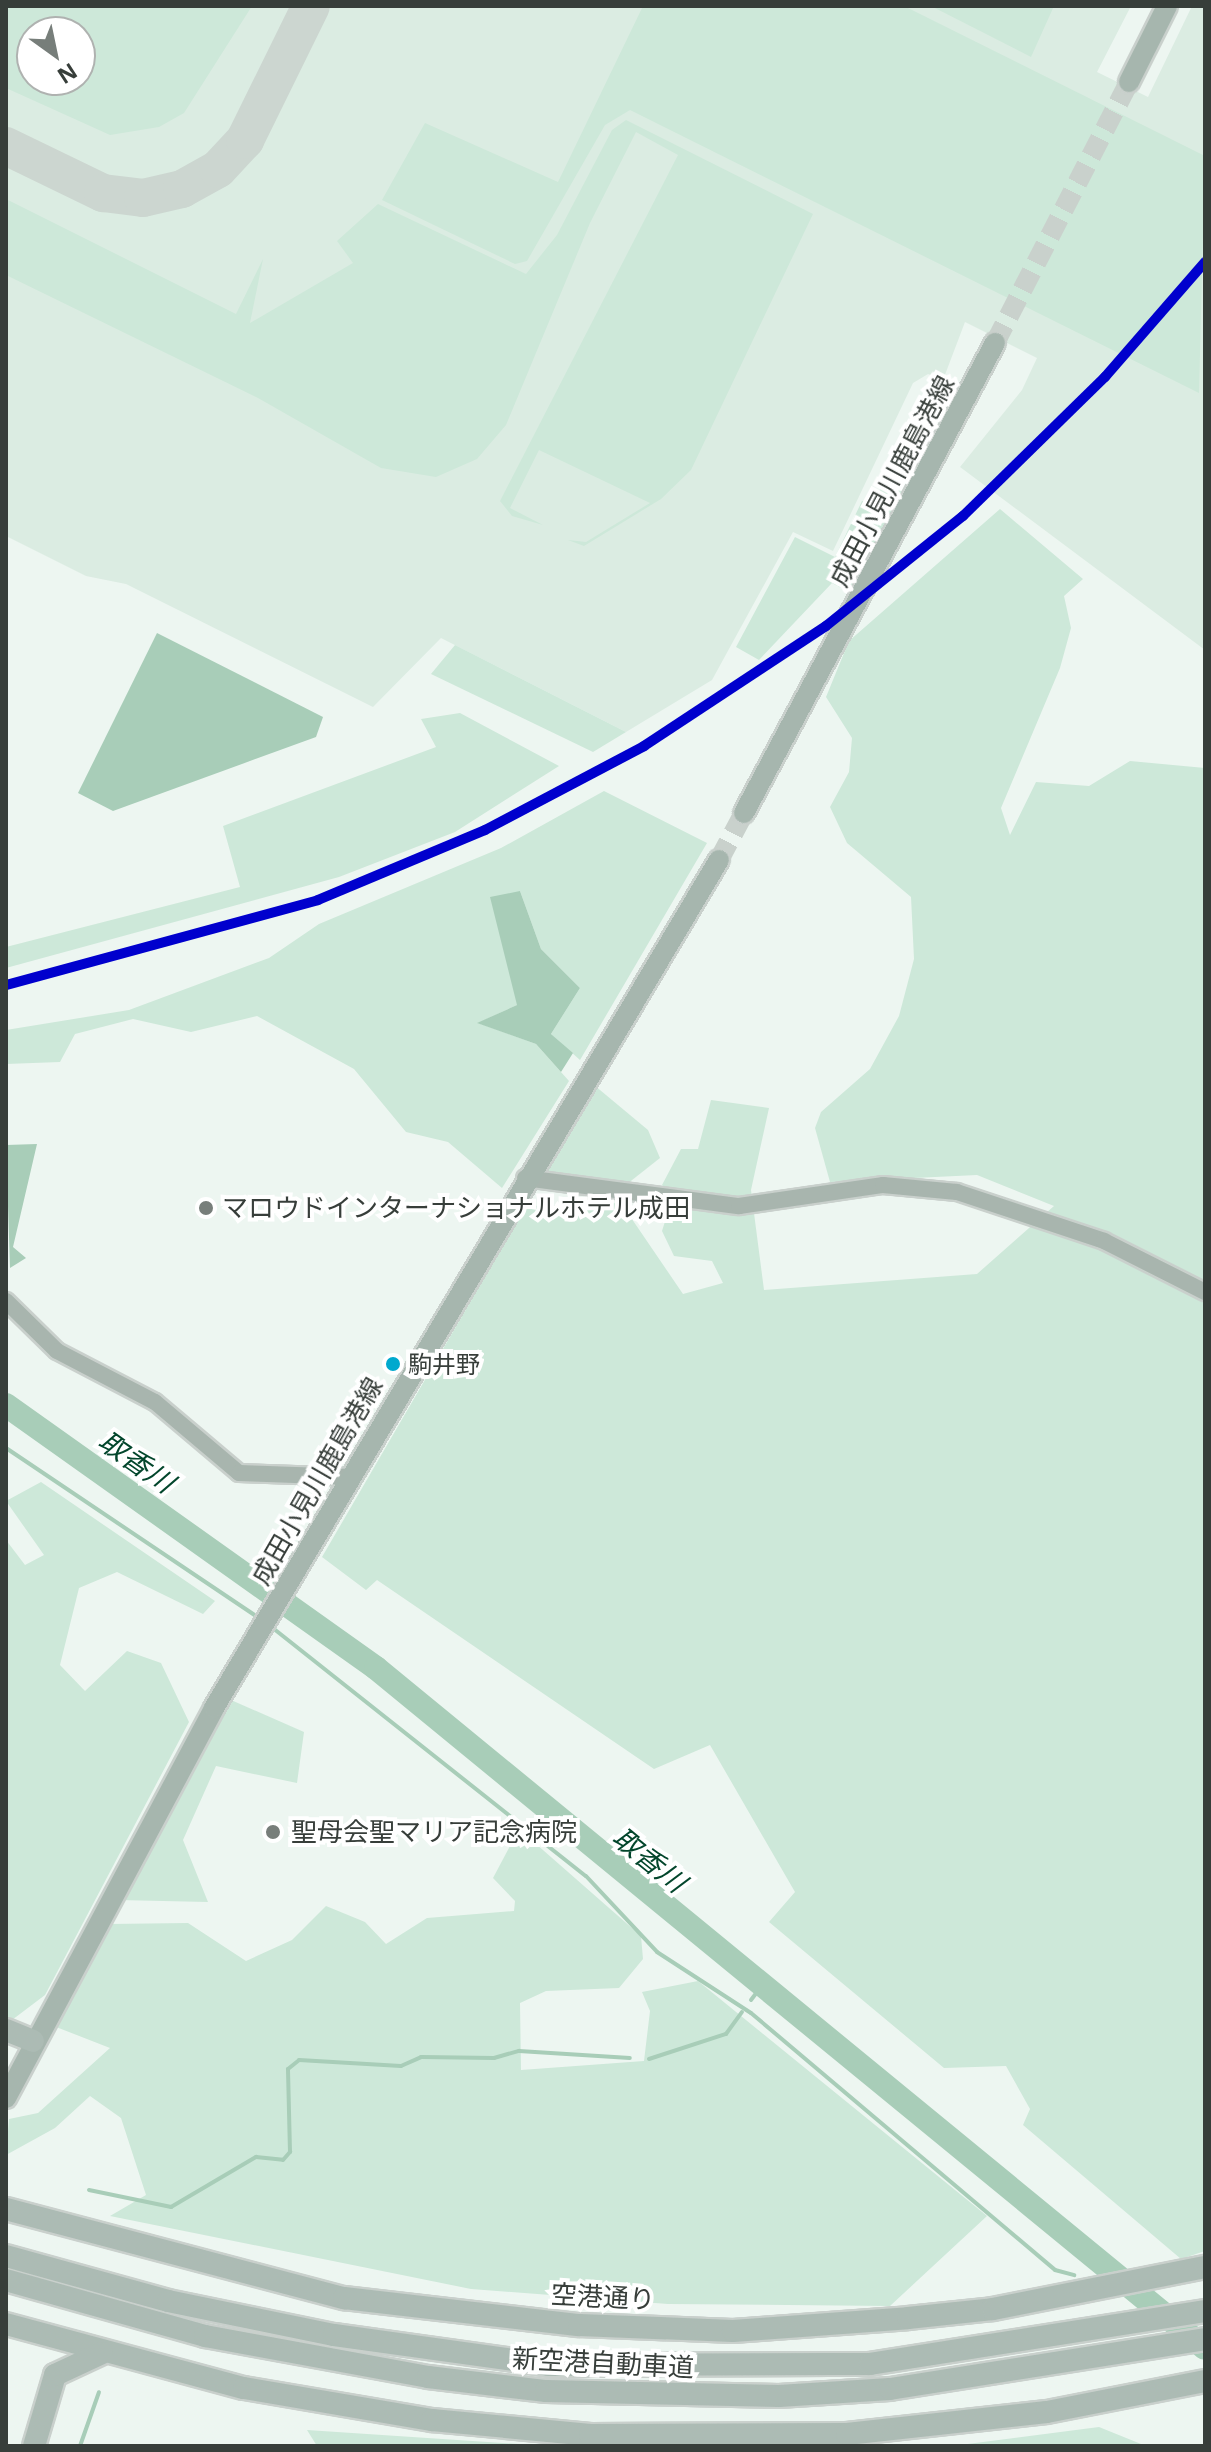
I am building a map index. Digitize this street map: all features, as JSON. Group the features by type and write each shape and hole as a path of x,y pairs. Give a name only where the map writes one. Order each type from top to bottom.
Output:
{"highway":[{"path":"6,2030 33,2041"},
{"name":"空港通り","path":"6,2209 256,2280 429,2311 733,2331 993,2309 1205,2267"},
{"name":"新空港自動車道","path":"6,2256 168,2301 334,2335 549,2365 777,2369 955,2355 1205,2311"},
{"name":"新空港自動車道","path":"6,2280 205,2336 428,2377 546,2391 779,2396 992,2378 1205,2339"},
{"path":"17,2328 102,2353 338,2405 590,2435 847,2434 1163,2392 1205,2381"},
{"path":"17,2328 55,2375"},
{"path":"34,2446 55,2375 102,2353"}],"main road":[{"path":"1129,82 1167,6"},
{"name":"成田小見川鹿島港線","path":"744,813 995,343"},
{"name":"成田小見川鹿島港線","path":"6,2098 33,2041 214,1708 525,1178 719,860"}],"street":[{"path":"525,1178 739,1206 883,1185 957,1192 1104,1241 1205,1292"},
{"path":"6,1301 57,1351 155,1402 239,1473 352,1477"}],"shaded area":[{"path":"6,6 1131,6 1097,72 1148,97 1192,6 1205,6 1205,650 960,467 1022,390 1037,358 965,322 943,380 928,374 913,383 833,551 793,532 712,680 626,732 441,638 373,707 126,584 86,576 6,536"},
{"path":"6,6 252,6 184,113 159,127 110,135 24,96 96,96 96,16 16,16 16,93 6,88"},
{"path":"643,6 904,6 1205,156 1199,393 630,110 605,125 527,261 515,264 382,200 425,123 558,182"},
{"path":"931,6 1054,6 1031,57"},
{"path":"626,120 813,214 691,470 661,499 584,546 568,540 586,542 650,503 539,450 510,508 543,525 512,516 500,501 678,155 636,132 590,223 506,425 477,459 436,477 381,468 258,398 6,275 6,199 236,314 263,259 250,323 353,263 337,241 378,204 526,274 557,235 612,130"},
{"path":"909,482 848,592 832,583 759,660 736,647 795,537 835,557 862,501 872,504 883,484"},
{"path":"1000,509 1083,579 1064,596 1071,628 1060,668 1001,808 1010,835 1036,782 1089,786 1130,761 1205,768 1205,2251 1181,2259 1023,2125 1030,2109 1006,2066 944,2068 769,1922 795,1892 710,1745 654,1769 377,1580 366,1590 322,1557 526,1206 621,1203 683,1294 723,1283 712,1261 674,1256 662,1231 673,1196 662,1185 681,1149 698,1149 711,1100 769,1108 751,1190 764,1290 977,1274 1054,1206 977,1175 830,1182 815,1128 821,1112 870,1069 899,1016 914,959 911,897 847,843 830,807 849,772 852,738 826,697 849,641"},
{"path":"157,633 323,717 316,737 113,811 78,793"},
{"path":"455,645 626,732 593,752 431,674"},
{"path":"460,713 559,766 455,832 339,877 6,968 6,947 240,887 223,826 436,747 421,719"},
{"path":"604,791 707,843 580,1060 551,1034 580,988 541,949 520,891 517,1005 478,1023 536,1044 569,1081 502,1188 448,1142 406,1132 354,1069 257,1016 191,1032 133,1019 75,1034 60,1062 6,1064 6,1030 129,1010 269,958 319,924 501,848"},
{"path":"520,891 541,949 580,988 551,1034 573,1053 561,1072 536,1044 477,1023 517,1005 490,897"},
{"path":"594,1085 648,1130 660,1158 622,1188 544,1176"},
{"path":"37,1144 13,1247 26,1258 10,1268 6,1145"},
{"path":"41,1482 215,1601 203,1614 117,1572 79,1588 60,1665 85,1691 127,1651 161,1663 189,1722 45,1995 12,2020 6,2017 6,1540 25,1565 44,1555 6,1501"},
{"path":"231,1700 304,1732 297,1783 216,1766 183,1840 208,1902 118,1900"},
{"path":"519,1829 641,1936 643,1959 619,1988 546,1991 520,2003 521,2070 644,2061 650,2011 642,1992 698,1981 987,2216 890,2306 668,2304 471,2289 110,2216 146,2195 121,2118 90,2096 55,2128 6,2155 9,2119 38,2113 110,2048 51,2025 109,1924 188,1923 246,1961 292,1940 326,1906 365,1922 386,1944 427,1918 514,1911 515,1901 493,1878"},
{"path":"1099,2427 1146,2446 952,2446"},
{"path":"307,2430 549,2446 317,2446"}],"waterway":[{"name":"取香川","path":"6,1405 376,1668 1205,2348"},
{"path":"6,1448 259,1618"},
{"path":"269,1625 586,1876 657,1952 751,2013 1055,2270 1074,2275"},
{"path":"751,2000 760,1988"},
{"path":"649,2059 726,2034 742,2012"},
{"path":"89,2190 171,2207 256,2157 283,2160 290,2152 288,2069 299,2060 401,2066 421,2057 494,2058 519,2051 630,2058"},
{"path":"80,2446 99,2392"}],"taxiway":[{"path":"6,146 103,193 143,198 182,189 218,169 245,140 311,6"}],"tunnel":[{"path":"995,343 1129,82"},
{"path":"719,860 744,813"}],"transit line":[{"path":"6,985 318,900 485,830 644,746 826,626 963,516 1105,377 1205,262"}],"place":[{"name":"マロウドインターナショナルホテル成田","path":"206,1208"},
{"name":"駒井野","path":"393,1364"},
{"name":"聖母会聖マリア記念病院","path":"273,1832"}]}
